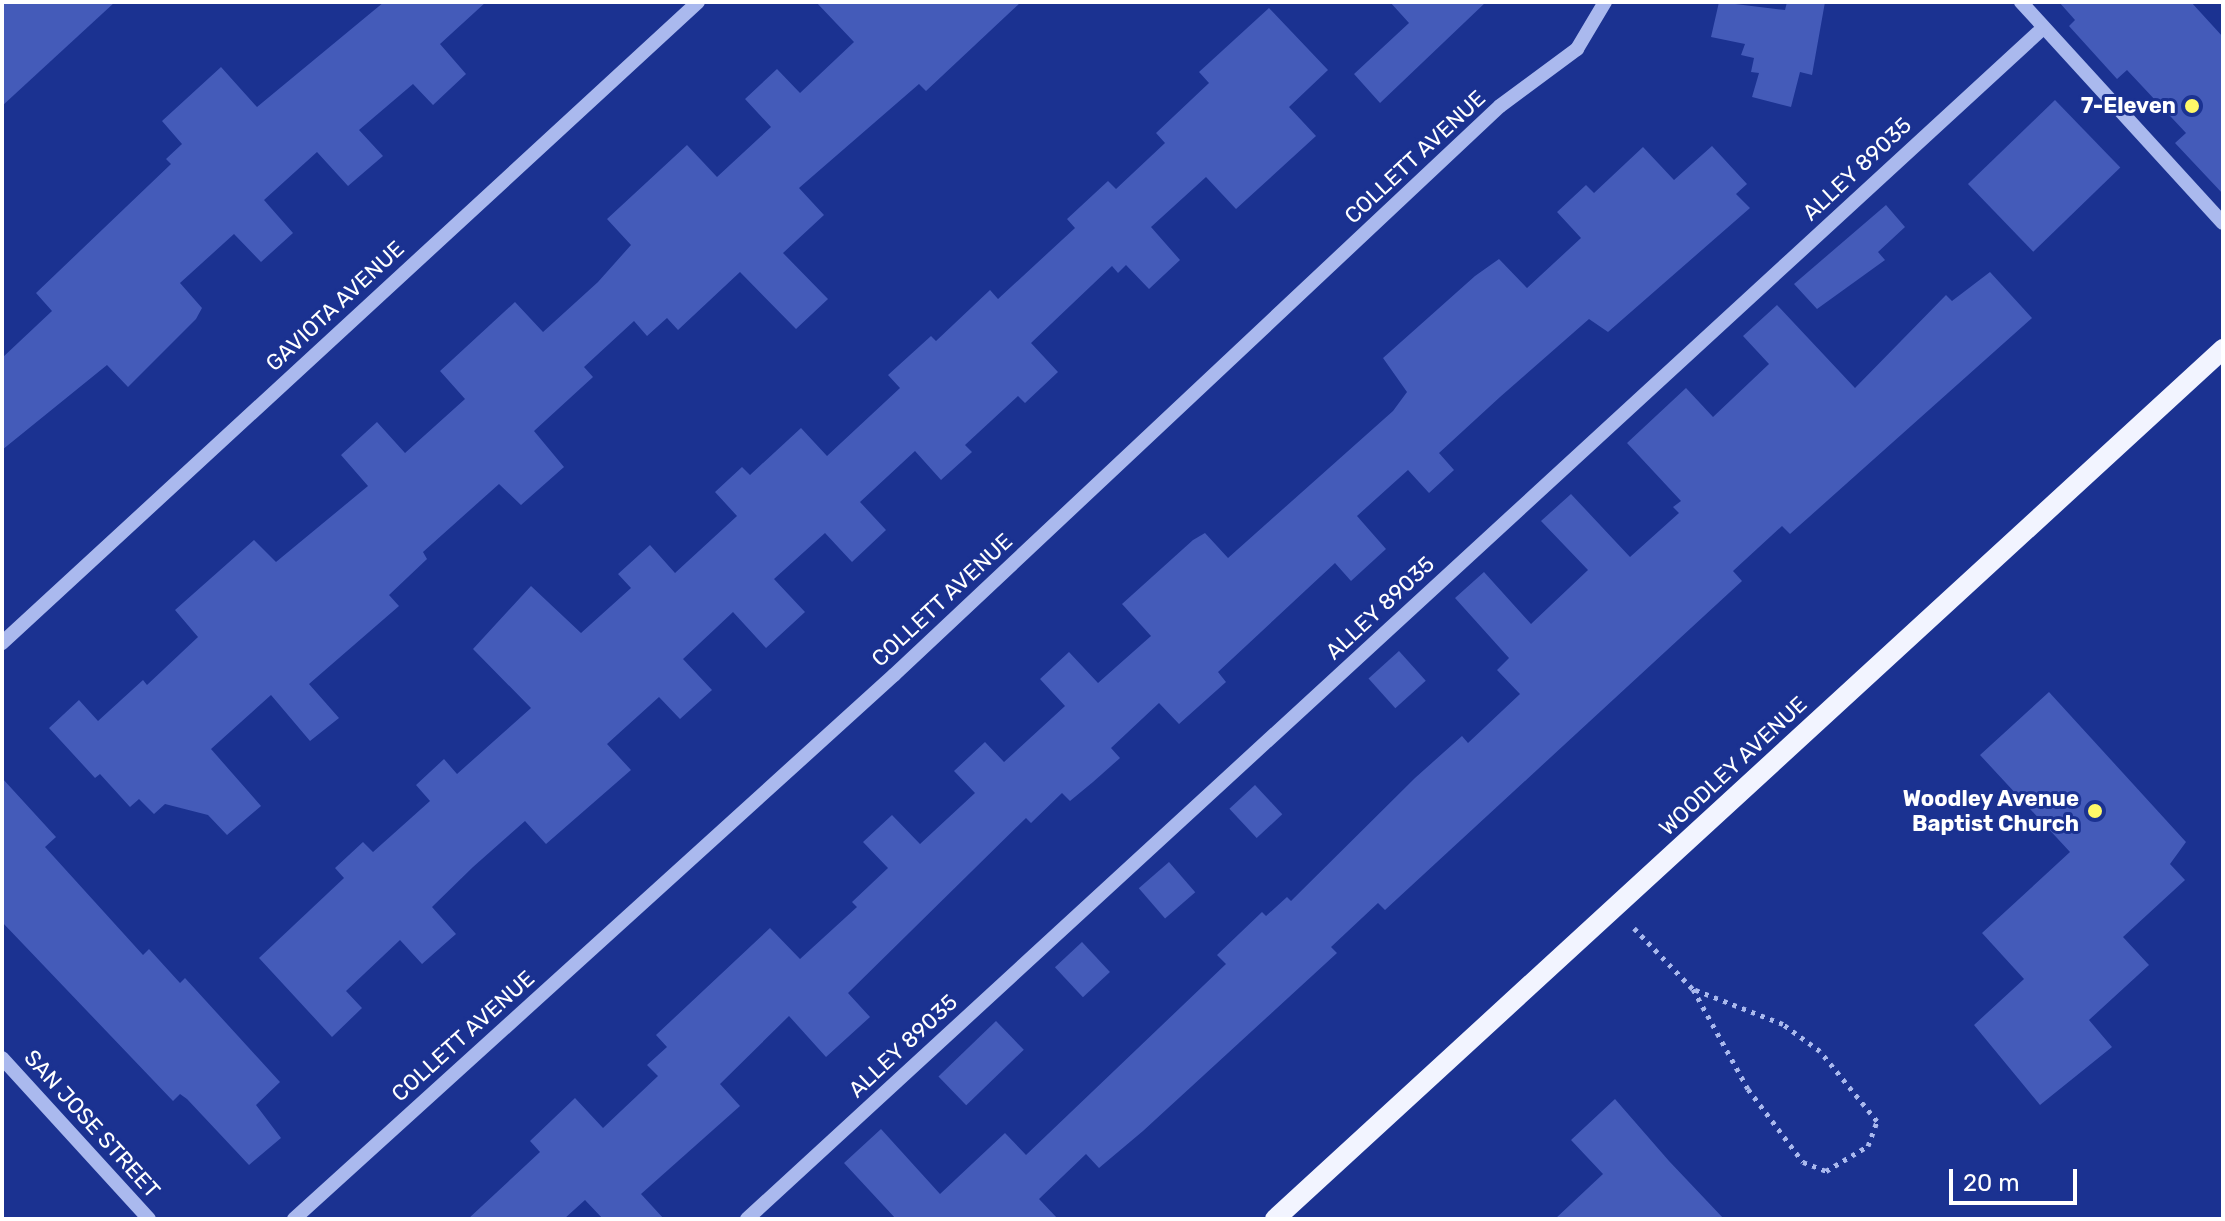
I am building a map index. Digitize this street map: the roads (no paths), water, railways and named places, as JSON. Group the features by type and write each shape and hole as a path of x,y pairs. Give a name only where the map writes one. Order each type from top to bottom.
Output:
{"main road":[{"name":"WOODLEY AVENUE","path":"1275,1219 2223,349"}],"street":[{"name":"GAVIOTA AVENUE","path":"2,643 698,2"},
{"name":"COLLETT AVENUE","path":"294,1219 894,675 1500,106 1577,49 1605,2"},
{"path":"2021,2 2042,29 2223,223"},
{"name":"ALLEY 89035","path":"747,1219 2042,29"},
{"name":"SAN JOSE STREET","path":"2,1058 149,1219"}],"place":[{"name":"7-Eleven","path":"2192,106"},
{"name":"Woodley Avenue Baptist Church","path":"2095,811"}]}
